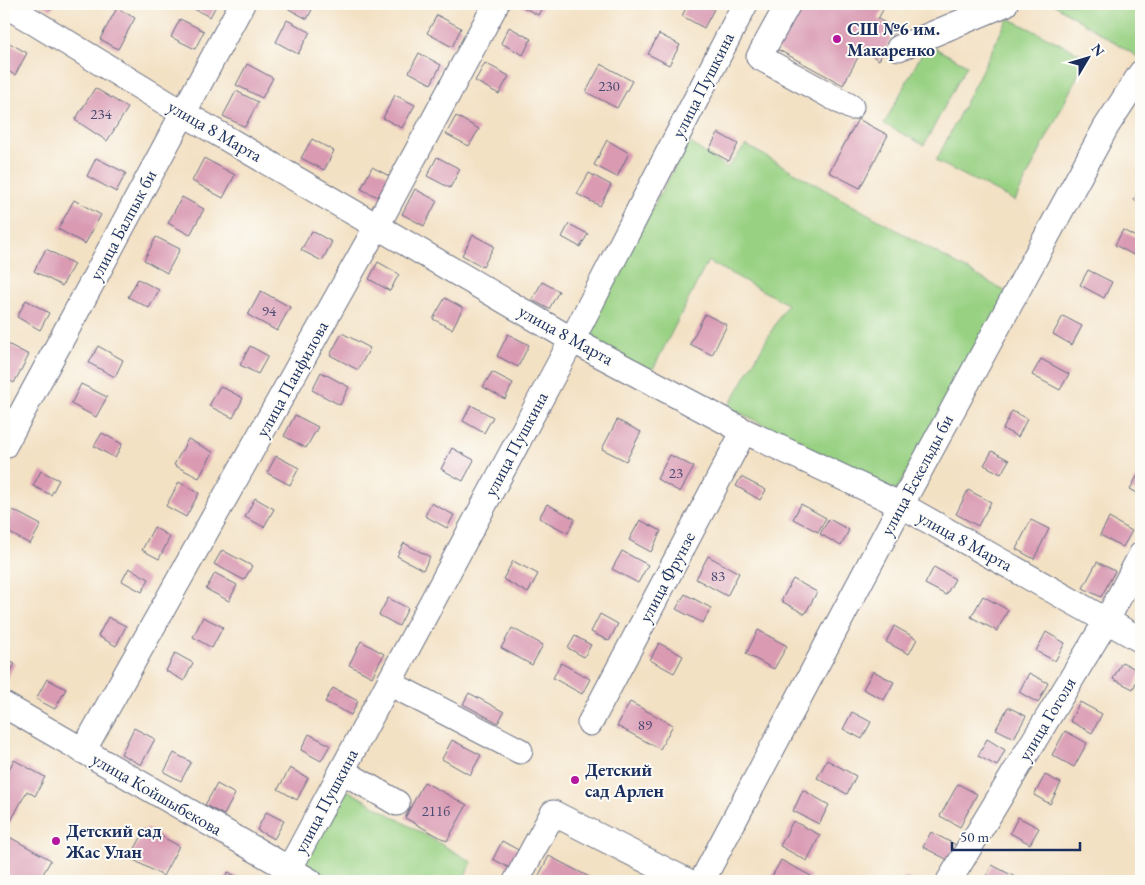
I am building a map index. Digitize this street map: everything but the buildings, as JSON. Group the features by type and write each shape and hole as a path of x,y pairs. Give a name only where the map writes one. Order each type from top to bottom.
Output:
{"street":[{"name":"улица 8 Марта","path":"4,4 183,113 572,340 744,432 901,505 1141,640"},
{"name":"улица Балпык би","path":"4,446 242,4"},
{"name":"улица Панфилова","path":"83,751 377,226 496,4"},
{"name":"улица Пушкина","path":"294,877 342,772 572,340 745,4"},
{"path":"759,56 788,4"},
{"path":"899,48 1005,4"},
{"path":"728,38 851,107"},
{"name":"улица Ескельды би","path":"702,881 901,505 1106,127 1141,73"},
{"name":"улица Фрунзе","path":"590,723 744,432"},
{"name":"улица Гоголя","path":"949,881 1107,620 1141,555"},
{"path":"389,683 520,751"},
{"name":"улица Койшыбекова","path":"4,705 294,877"},
{"path":"342,772 397,803"},
{"path":"516,881 553,813 687,881"}],"green space":[{"path":"1053,4 1141,4 1141,54 1138,57"},
{"path":"1008,18 1087,57 1015,201 936,161"},
{"path":"927,44 967,65 924,145 884,124"},
{"path":"689,142 727,168 746,145 1010,294 896,491 728,407 787,304 708,261 650,375 582,335"},
{"path":"342,787 472,862 462,881 323,881 300,869"}],"place":[{"name":"СШ №6 им. Макаренко","path":"837,39"},
{"name":"Детский сад Арлен","path":"575,780"},
{"name":"Детский сад Жас Улан","path":"56,841"}]}
